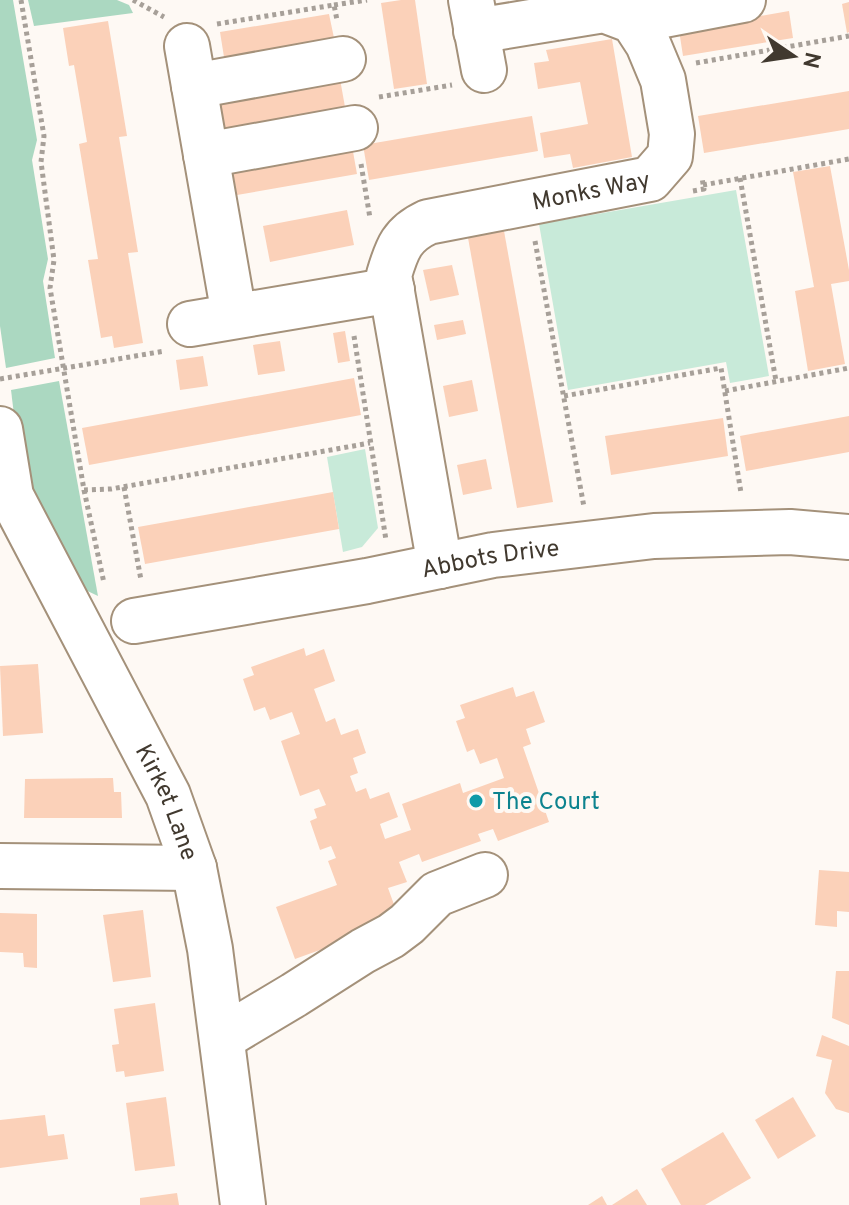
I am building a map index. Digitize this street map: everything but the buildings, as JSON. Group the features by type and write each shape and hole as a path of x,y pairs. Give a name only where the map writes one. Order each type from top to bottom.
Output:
{"street":[{"path":"474,46 604,10 633,21 743,0"},
{"name":"Monks Way","path":"440,566 389,275 395,254 411,230 428,222 650,179 670,156 672,134 663,80 648,44 633,21"},
{"path":"234,315 190,66 343,59"},
{"path":"206,155 360,114"},
{"path":"180,337 234,315 392,290"},
{"name":"Kirket Lane","path":"1,441 11,496 168,795 194,868 210,949 243,1205"},
{"name":"Abbots Drive","path":"128,602 367,581 493,555 654,536 790,532 849,537"},
{"path":"0,866 194,868"},
{"path":"222,1038 391,936 437,894 485,875"}],"path":[{"path":"21,0 44,136 41,162 54,260 50,288 84,490 128,602"},
{"path":"334,5 367,0"},
{"path":"360,114 474,46"},
{"path":"703,185 849,159"},
{"path":"740,178 776,381"},
{"path":"534,235 585,511"},
{"path":"354,335 387,548"},
{"path":"0,379 64,368 180,337"},
{"path":"564,396 721,368 741,495"},
{"path":"725,391 849,368"},
{"path":"84,490 124,487 370,443"},
{"path":"124,487 128,602"}],"green space":[{"path":"0,0 13,0 37,140 32,160 48,259 43,281 55,358 6,368 0,326"},
{"path":"28,0 117,0 129,5 133,13 34,26"},
{"path":"736,190 769,376 730,383 726,362 568,390 539,224"},
{"path":"59,381 98,596 77,586 20,465 11,390"},
{"path":"365,449 378,528 362,547 343,552 327,457"}],"place":[{"name":"The Court","path":"476,801"}]}
